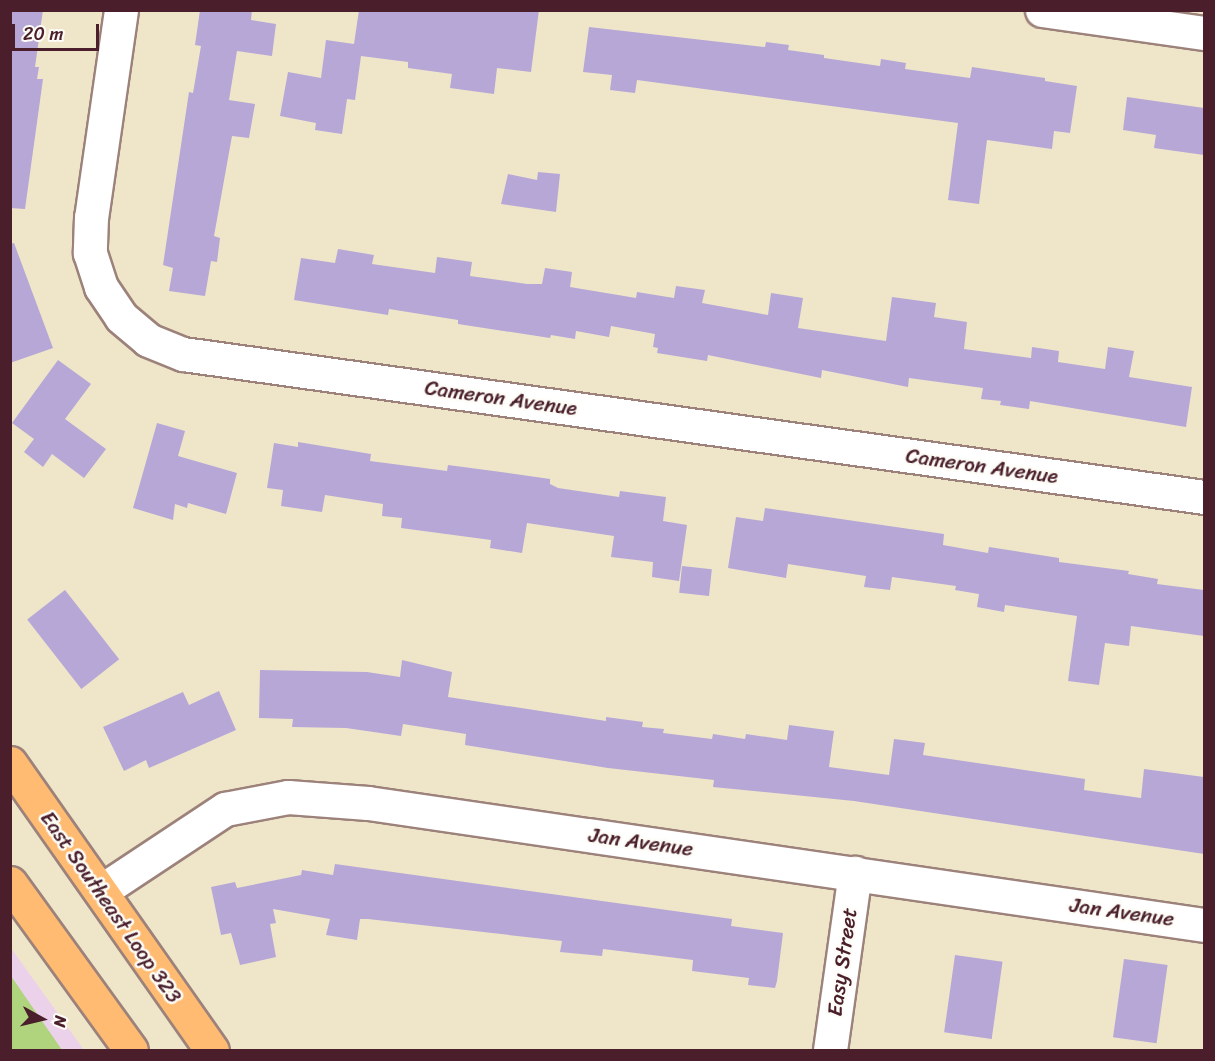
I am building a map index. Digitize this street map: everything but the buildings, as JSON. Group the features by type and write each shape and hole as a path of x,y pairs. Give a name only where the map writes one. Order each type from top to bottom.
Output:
{"highway":[{"name":"East Southeast Loop 323","path":"11,764 212,1050"},
{"path":"10,883 131,1050"}],"street":[{"name":"Cameron Avenue","path":"121,10 90,217 90,253 100,287 121,317 148,340 183,354 1204,497"},
{"path":"1063,12 1204,33"},
{"name":"Jan Avenue","path":"101,891 225,809 288,797 368,803 1204,925"},
{"name":"Easy Street","path":"830,1050 855,873"}],"shaded area":[{"path":"11,948 84,1050 11,1050"}],"green space":[{"path":"11,976 62,1050 11,1050"}]}
